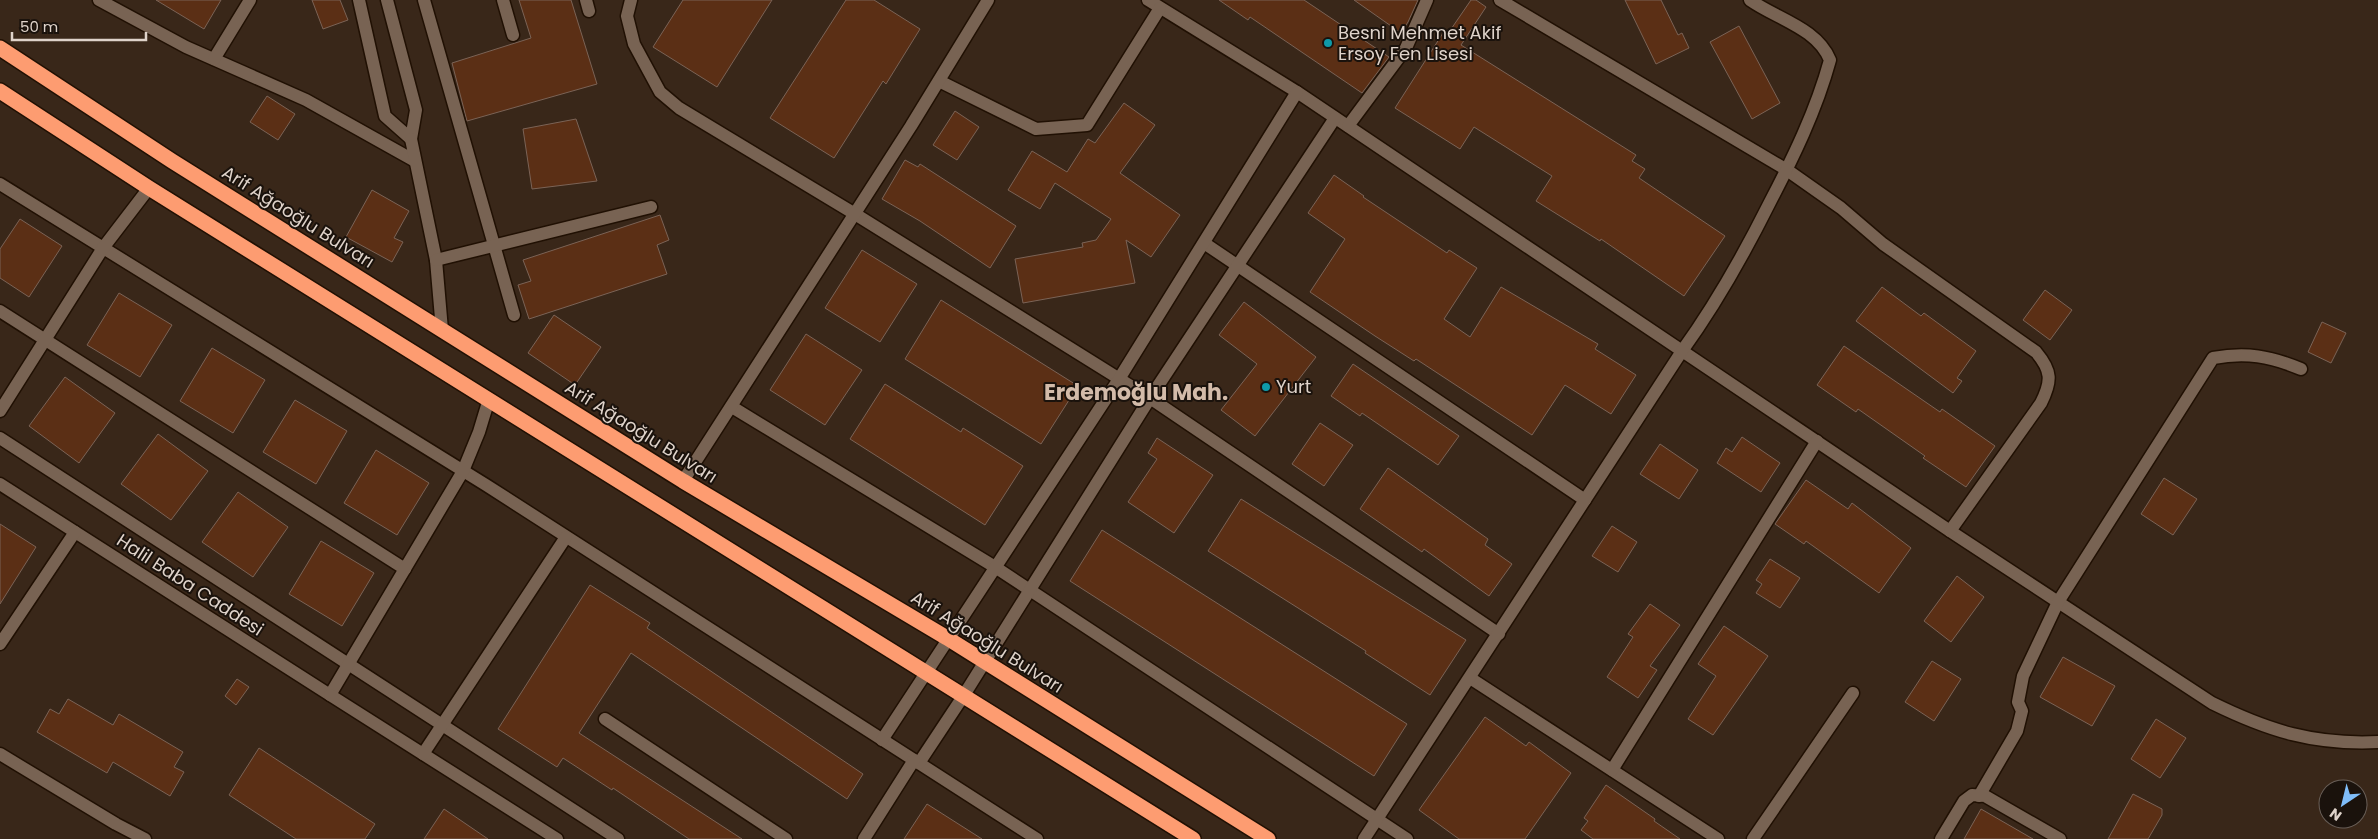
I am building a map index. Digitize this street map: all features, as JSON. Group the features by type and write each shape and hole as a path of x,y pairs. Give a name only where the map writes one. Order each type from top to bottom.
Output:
{"highway":[{"name":"Arif Ağaoğlu Bulvarı","path":"0,48 172,161 683,481 947,638 1268,839"},
{"path":"0,91 149,188 1193,839"}],"street":[{"path":"99,0 170,38 306,100 415,161"},
{"path":"214,59 250,0"},
{"path":"360,0 385,116 411,139"},
{"path":"387,0 416,110 411,139 436,260 442,330"},
{"path":"424,0 514,314"},
{"path":"503,0 513,35"},
{"path":"632,0 627,16 634,44 660,92 679,108 855,214 1150,398 1499,634"},
{"path":"683,481 855,214 988,0"},
{"path":"1148,0 1297,92 1950,531 2212,703 2249,721 2295,736 2326,741 2378,742"},
{"path":"1348,126 1406,48 1427,0"},
{"path":"1500,0 1787,170 1841,208 1883,244 2036,352 2046,364 2049,375 2048,389 2041,403 1950,531"},
{"path":"1364,839 1682,351 1713,308 1799,144 1830,60 1825,47 1811,34 1768,12 1750,0"},
{"path":"939,81 1036,129 1086,125 1160,8"},
{"path":"882,740 928,672 947,638 1119,379 1297,92"},
{"path":"864,839 964,695 1150,398 1335,118"},
{"path":"0,184 566,536 1037,839"},
{"path":"0,411 102,248 149,188"},
{"path":"436,260 651,207"},
{"path":"1204,243 1585,500"},
{"path":"0,311 405,569"},
{"path":"1979,796 2017,731 2022,711 2018,702 2023,676 2058,602 2213,358 2228,355 2274,358 2301,369"},
{"path":"330,695 463,471 479,432 489,399"},
{"path":"732,407 995,567 1407,839"},
{"path":"1612,770 1817,441"},
{"name":"Halil Baba Caddesi","path":"2,442 618,839"},
{"name":"Halil Baba Caddesi","path":"0,484 557,839"},
{"path":"0,644 75,532"},
{"path":"424,754 566,536"},
{"path":"1470,678 1718,839"},
{"path":"1753,839 1853,693"},
{"path":"605,719 786,839"},
{"path":"0,754 116,824 145,839"},
{"path":"1941,839 1964,801 1972,795 1985,796 2060,839"}],"building":[{"path":"156,0 221,0 204,29"},
{"path":"312,0 340,0 348,20 323,29"},
{"path":"519,0 571,0 597,84 467,121 452,63 531,38"},
{"path":"683,0 772,0 717,87 653,47"},
{"path":"846,0 874,0 920,29 886,84 883,81 834,158 770,118"},
{"name":"Besni Mehmet Akif Ersoy Fen Lisesi","path":"1219,0 1304,0 1389,57 1362,93 1250,17 1248,20"},
{"path":"1354,0 1418,0 1401,33"},
{"path":"1471,0 1476,0 1486,7 1461,45 1636,155 1632,161 1645,169 1639,178 1725,236 1684,296 1601,239 1600,241 1536,201 1552,176 1474,127 1460,149 1395,108 1443,33 1447,35"},
{"path":"1625,0 1661,0 1678,35 1682,33 1689,48 1656,64"},
{"path":"1739,26 1780,103 1752,119 1710,42"},
{"path":"267,96 295,114 278,140 250,122"},
{"path":"1124,103 1155,125 1120,173 1180,215 1151,257 1126,240 1135,283 1023,303 1015,259 1083,247 1082,243 1096,240 1111,219 1055,183 1040,209 1008,190 1032,151 1067,172 1088,139 1095,143"},
{"path":"955,111 979,127 957,160 933,145"},
{"path":"576,119 597,181 532,189 523,129"},
{"path":"905,160 918,167 920,164 1016,226 990,268 920,221 882,199"},
{"path":"1334,175 1363,197 1447,253 1449,250 1477,268 1444,319 1470,337 1501,287 1598,344 1595,349 1636,375 1611,414 1565,385 1532,435 1416,359 1414,361 1375,336 1310,292 1345,239 1308,213"},
{"path":"372,190 409,211 394,238 403,242 392,262 346,237"},
{"path":"660,215 669,240 657,245 667,274 529,319 518,285 531,281 523,260"},
{"path":"20,219 62,246 29,297 0,278 0,249"},
{"path":"862,250 917,284 880,342 825,308"},
{"path":"1882,287 1921,316 1924,313 1976,351 1957,378 1962,381 1953,393 1856,321"},
{"path":"2045,290 2072,310 2050,340 2023,320"},
{"path":"119,293 172,325 140,377 87,345"},
{"path":"941,300 1078,386 1041,444 905,359"},
{"name":"Yurt","path":"1244,302 1316,357 1255,436 1221,410 1257,364 1219,335"},
{"path":"554,315 601,347 575,385 528,353"},
{"path":"2322,322 2346,333 2331,363 2308,352"},
{"path":"806,334 862,370 825,425 770,390"},
{"path":"1844,346 1940,412 1942,409 1995,446 1966,487 1923,458 1925,456 1858,409 1856,412 1817,385"},
{"path":"212,348 265,380 233,433 180,401"},
{"path":"1353,364 1459,436 1438,465 1362,413 1360,416 1331,396"},
{"path":"65,377 115,413 79,463 29,426"},
{"path":"885,384 961,432 963,428 1023,466 985,525 850,439"},
{"path":"295,400 347,431 316,484 263,452"},
{"path":"1320,423 1353,445 1324,486 1292,464"},
{"path":"158,434 208,471 171,520 121,484"},
{"path":"1742,437 1780,463 1761,492 1717,463 1726,448 1732,452"},
{"path":"1157,438 1213,475 1174,533 1128,502 1157,459 1148,453"},
{"path":"1660,444 1698,470 1679,499 1640,474"},
{"path":"376,450 429,483 397,535 344,503"},
{"path":"1388,468 1488,539 1485,545 1512,564 1489,596 1424,549 1422,552 1360,509"},
{"path":"2164,478 2197,499 2173,535 2141,514"},
{"path":"1806,480 1848,509 1852,503 1911,548 1879,593 1806,541 1804,544 1775,524"},
{"path":"238,492 288,527 253,577 202,542"},
{"path":"1241,499 1466,640 1430,695 1365,653 1366,651 1208,551"},
{"path":"0,524 36,547 0,604"},
{"path":"1612,526 1637,542 1618,572 1592,556"},
{"path":"1102,530 1407,724 1374,776 1070,581"},
{"path":"321,541 374,573 342,626 289,594"},
{"path":"1770,559 1800,578 1780,608 1756,593 1762,584 1756,580"},
{"path":"1957,576 1984,597 1951,642 1924,621"},
{"path":"590,585 650,623 647,628 863,774 847,799 631,653 579,733 742,839 689,839 613,788 612,790 563,758 557,767 498,729"},
{"path":"1650,604 1680,625 1650,666 1657,670 1638,698 1607,677 1633,637 1628,634"},
{"path":"1724,626 1768,656 1713,735 1688,719 1716,676 1698,664"},
{"path":"2063,657 2115,686 2092,726 2040,697"},
{"path":"1932,661 1961,679 1934,721 1905,702"},
{"path":"237,679 249,687 236,705 225,696"},
{"path":"68,699 113,725 119,714 183,752 174,767 184,772 170,796 113,762 107,773 37,732 50,709 59,714"},
{"path":"1485,717 1526,746 1529,742 1571,773 1525,839 1459,839 1419,810"},
{"path":"2156,719 2186,738 2160,778 2131,759"},
{"path":"259,748 375,824 365,839 296,839 229,795"},
{"path":"1606,785 1680,839 1593,839 1581,830 1588,821 1584,818"},
{"path":"2133,794 2162,809 2162,815 2148,839 2108,839"},
{"path":"927,804 982,839 904,839"},
{"path":"444,809 488,839 424,839"},
{"path":"1981,809 2033,839 1964,839"}],"place":[{"name":"Besni Mehmet Akif Ersoy Fen Lisesi","path":"1328,43"},
{"name":"Yurt","path":"1266,387"}],"district":[{"name":"Erdemoğlu Mah.","path":"1136,392"}]}
